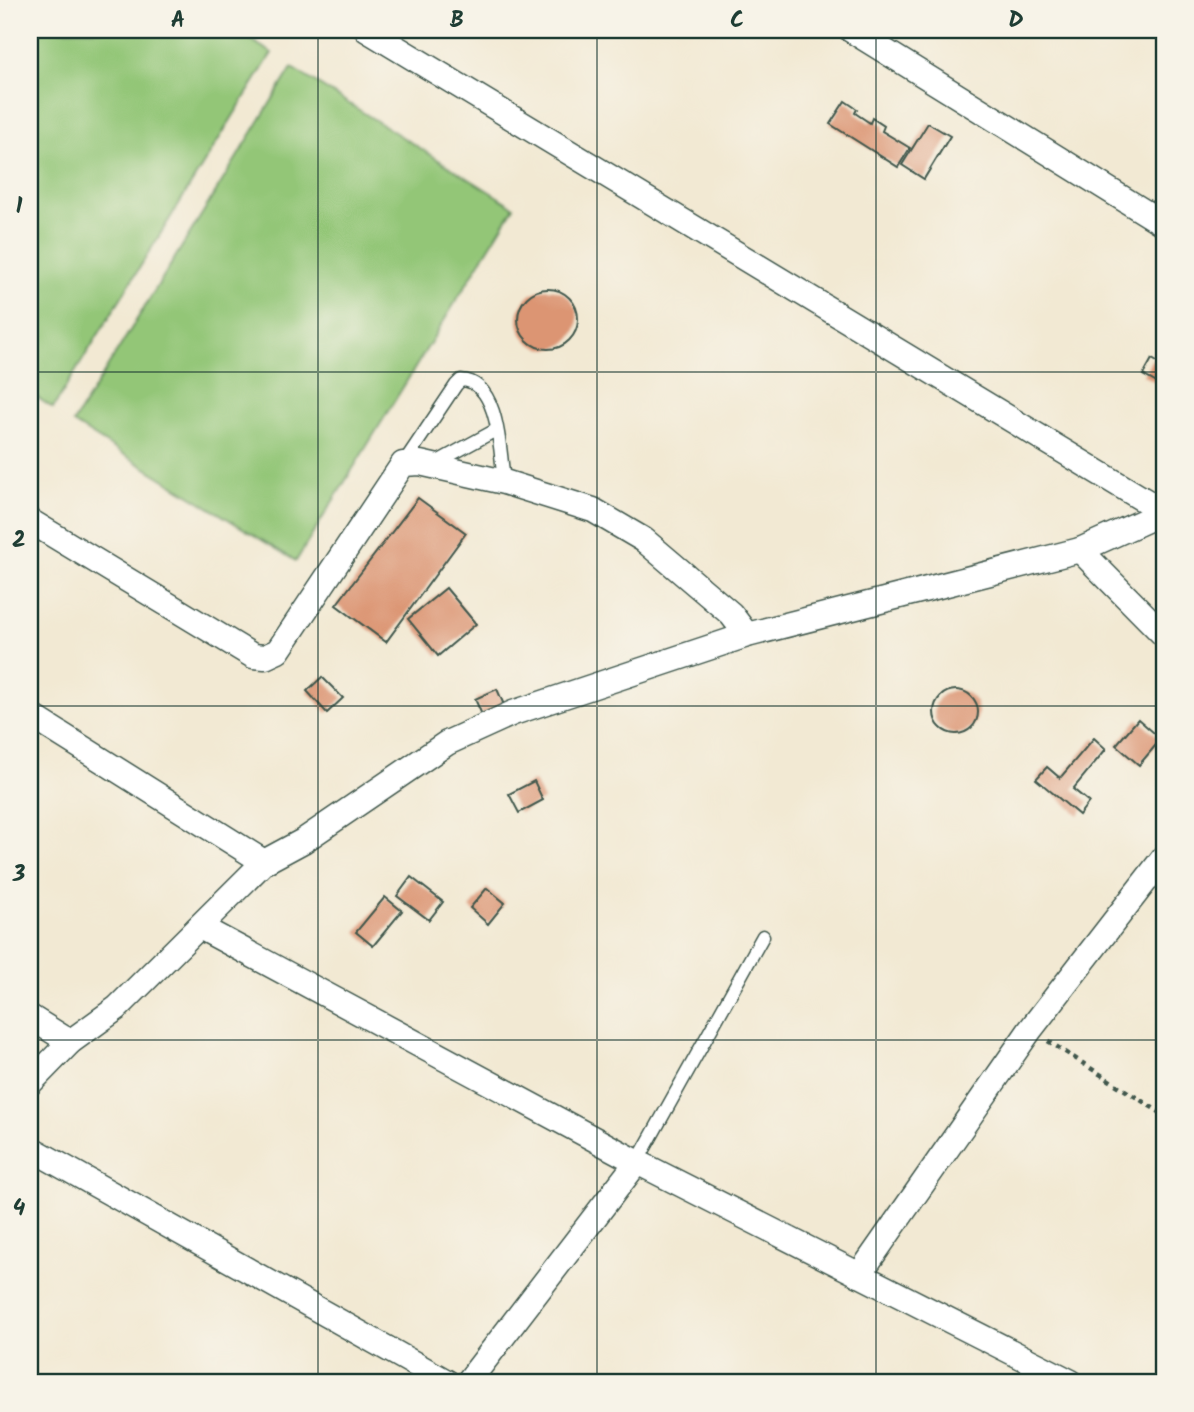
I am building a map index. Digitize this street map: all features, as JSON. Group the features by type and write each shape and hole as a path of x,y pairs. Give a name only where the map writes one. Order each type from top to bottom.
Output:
{"street":[{"path":"367,30 1164,512"},
{"path":"850,30 1164,224"},
{"path":"30,521 253,656 265,657 278,651 403,464 430,466 504,482 580,504 644,540 731,614 747,635"},
{"path":"30,1083 70,1042 117,1008 264,862 303,841 447,743 513,713 747,635 1080,550 1164,512"},
{"path":"1080,550 1164,635"},
{"path":"30,715 264,862"},
{"path":"859,1275 1030,1030 1164,857"},
{"path":"200,927 637,1162 1071,1382"},
{"path":"30,1017 70,1042"},
{"path":"30,1147 447,1382"},
{"path":"468,1382 637,1162"}],"lane":[{"path":"403,464 461,380 475,383 489,400 504,482"},
{"path":"430,466 496,430"},
{"path":"637,1162 763,936"}],"path":[{"path":"1030,1030 1164,1115"}],"green space":[{"path":"30,30 235,30 272,53 53,408 30,393"},
{"path":"292,68 514,207 296,561 73,423"}],"building":[{"path":"845,101 857,109 855,113 870,123 872,118 884,126 882,131 910,148 898,167 830,124"},
{"path":"928,123 950,136 924,179 902,165"},
{"path":"548,289 565,294 573,302 578,319 573,336 565,344 548,349 531,344 523,336 518,319 523,302 531,294"},
{"path":"1152,359 1164,366 1164,387 1143,375"},
{"path":"418,498 466,533 386,642 336,605"},
{"path":"446,588 476,624 438,656 408,619"},
{"path":"322,677 343,698 327,713 307,691"},
{"path":"497,689 504,705 482,715 475,699"},
{"path":"956,690 972,696 978,712 972,728 956,734 940,728 934,712 940,696"},
{"path":"1138,719 1161,739 1139,765 1116,745"},
{"path":"1094,738 1106,749 1073,789 1089,802 1079,815 1036,779 1047,767 1060,778"},
{"path":"534,781 543,800 519,813 509,794"},
{"path":"411,877 443,902 429,920 397,896"},
{"path":"487,888 505,903 488,924 470,908"},
{"path":"385,897 402,911 373,946 356,932"}]}
